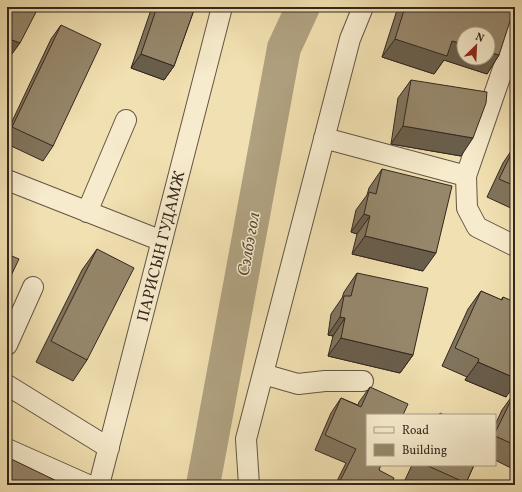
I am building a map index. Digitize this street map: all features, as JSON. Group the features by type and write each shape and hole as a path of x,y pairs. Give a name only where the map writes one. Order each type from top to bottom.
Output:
{"street":[{"name":"ПАРИСЫН ГУДАМЖ","path":"99,485 222,7"},
{"path":"249,485 246,439 350,39 363,7"},
{"path":"487,7 502,14 514,25 515,36 511,61 466,176 468,208 477,227 515,246"},
{"path":"87,212 126,120"},
{"path":"324,138 466,176"},
{"path":"7,180 162,241"},
{"path":"7,345 32,287"},
{"path":"263,374 298,384 325,381 363,381"},
{"path":"7,385 109,448"},
{"path":"7,449 88,485"}],"building":[{"path":"7,7 24,7 36,12 20,43 7,38"},
{"path":"157,7 195,7 174,66 141,54"},
{"path":"405,7 496,7 513,12 499,55 496,54 496,26 456,26 456,42 452,41 447,56 395,39"},
{"path":"61,25 101,44 53,146 12,127"},
{"path":"411,80 487,92 486,103 473,138 403,126"},
{"path":"515,146 515,186 499,179"},
{"path":"382,169 452,186 436,253 365,236 370,216 364,214 369,192 376,194"},
{"path":"97,249 134,268 87,360 51,341"},
{"path":"7,254 19,259 7,284"},
{"path":"357,273 428,288 413,355 341,338 345,318 340,317 344,296 351,296"},
{"path":"481,291 502,300 503,297 515,302 515,378 478,362 479,359 455,348"},
{"path":"370,387 408,404 403,414 366,414 366,466 381,466 379,470 394,478 391,485 338,485 356,449 325,435 341,398 361,407"},
{"path":"515,392 515,445 496,436 496,431"},
{"path":"7,457 65,485 7,485"},
{"path":"428,466 474,466 466,483"}],"waterway":[{"name":"Сэлбэ гол","path":"203,485 284,48 303,7"}]}
